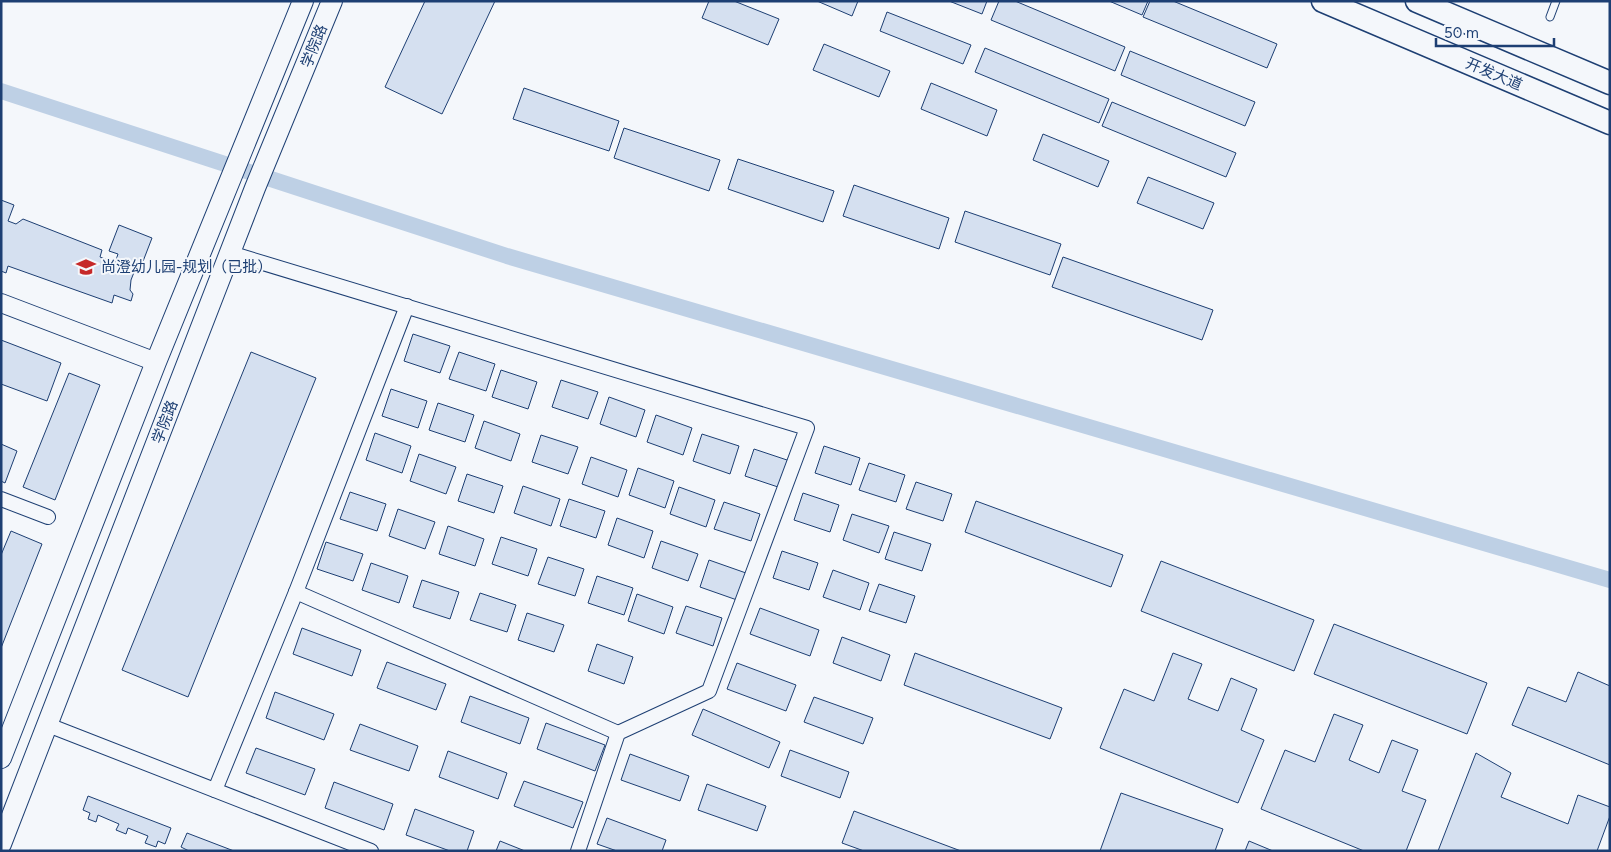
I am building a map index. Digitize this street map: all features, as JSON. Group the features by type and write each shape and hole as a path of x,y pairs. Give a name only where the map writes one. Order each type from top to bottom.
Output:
{"main road":[{"name":"学院路","path":"1,758 156,362 303,1"},
{"name":"学院路","path":"1,844 255,188 332,1"},
{"name":"开发大道","path":"1323,1 1610,123"},
{"path":"1417,1 1610,83"}],"street":[{"path":"230,252 807,428 709,691 618,733 578,851"},
{"path":"1,303 156,362"},
{"path":"215,790 296,592 407,306"},
{"path":"1,499 48,517"},
{"path":"296,592 618,733"},
{"path":"48,725 371,851"}],"lane":[{"path":"1550,16 1556,1"}],"building":[{"path":"425,1 495,1 442,114 385,87"},
{"path":"709,1 734,1 779,19 768,45 702,18"},
{"path":"817,1 858,1 852,16"},
{"path":"949,1 987,1 982,14"},
{"path":"999,1 1015,1 1125,47 1115,71 991,20"},
{"path":"1109,1 1148,1 1142,15"},
{"path":"1150,1 1173,1 1277,44 1267,68 1143,17"},
{"path":"887,12 971,45 963,64 880,31"},
{"path":"824,44 890,71 879,97 813,70"},
{"path":"985,48 1109,99 1099,123 975,72"},
{"path":"1130,51 1255,102 1245,126 1121,75"},
{"path":"931,83 997,110 987,136 921,109"},
{"path":"524,88 619,121 609,151 513,119"},
{"path":"1112,102 1236,153 1226,177 1102,126"},
{"path":"624,128 720,160 709,191 614,158"},
{"path":"1043,134 1109,161 1098,187 1033,160"},
{"path":"738,159 834,191 823,222 728,189"},
{"path":"1148,177 1214,203 1203,229 1137,203"},
{"path":"854,185 949,218 939,249 843,216"},
{"path":"1,200 14,205 8,221 16,224 23,219 102,250 100,257 115,263 118,254 109,251 119,225 152,238 142,264 138,262 131,280 130,290 133,294 131,301 114,295 112,303 8,266 6,273 1,271"},
{"path":"965,211 1061,244 1050,275 955,242"},
{"path":"1063,257 1213,310 1202,340 1052,287"},
{"path":"413,334 450,346 440,373 404,361"},
{"path":"1,340 61,363 47,401 1,384"},
{"path":"251,352 316,378 188,697 122,670"},
{"path":"459,352 495,364 486,391 449,379"},
{"path":"501,370 537,382 528,409 492,397"},
{"path":"69,373 100,385 55,500 23,487"},
{"path":"561,380 598,392 588,419 552,407"},
{"path":"391,389 427,401 418,428 382,416"},
{"path":"609,397 645,410 636,437 600,424"},
{"path":"438,403 474,415 465,442 429,430"},
{"path":"656,415 692,428 683,455 647,442"},
{"path":"484,421 520,434 511,461 475,448"},
{"path":"375,433 411,446 402,473 366,460"},
{"path":"702,434 739,446 730,474 693,461"},
{"path":"541,435 578,447 568,474 532,462"},
{"path":"1,444 17,451 5,483 1,481"},
{"path":"824,446 860,458 851,485 815,473"},
{"path":"754,449 790,461 781,488 745,476"},
{"path":"419,454 456,467 446,494 410,481"},
{"path":"591,457 627,470 618,497 582,484"},
{"path":"869,463 905,475 896,502 859,490"},
{"path":"638,468 674,481 665,508 629,495"},
{"path":"467,474 503,486 494,513 458,501"},
{"path":"916,482 952,494 943,521 906,509"},
{"path":"523,486 560,499 551,526 514,513"},
{"path":"679,487 715,500 706,527 670,514"},
{"path":"350,492 386,504 377,531 340,519"},
{"path":"803,493 839,505 830,532 794,520"},
{"path":"569,499 605,511 596,538 560,526"},
{"path":"976,501 1123,555 1111,587 965,532"},
{"path":"724,502 760,514 751,541 714,529"},
{"path":"398,509 435,522 425,549 389,536"},
{"path":"852,514 889,526 879,553 843,540"},
{"path":"617,518 653,531 644,558 608,545"},
{"path":"448,526 484,539 475,566 439,554"},
{"path":"11,531 42,544 1,648 1,555"},
{"path":"894,532 931,544 922,571 885,559"},
{"path":"501,537 537,549 528,576 492,564"},
{"path":"661,541 698,554 688,581 652,568"},
{"path":"326,542 363,554 353,581 317,569"},
{"path":"782,551 818,563 809,590 773,578"},
{"path":"548,557 584,569 575,596 538,584"},
{"path":"709,560 746,573 737,600 700,587"},
{"path":"1161,561 1314,620 1294,671 1141,611"},
{"path":"371,563 408,576 399,603 362,590"},
{"path":"833,570 869,583 860,610 823,597"},
{"path":"597,576 633,588 624,615 588,603"},
{"path":"422,580 459,592 450,619 413,607"},
{"path":"879,584 915,596 906,623 869,611"},
{"path":"480,593 516,605 507,632 470,620"},
{"path":"637,594 673,607 664,634 628,621"},
{"path":"686,606 722,618 713,646 676,633"},
{"path":"760,608 819,630 810,656 750,634"},
{"path":"527,613 564,625 554,652 518,640"},
{"path":"1334,624 1487,683 1467,734 1314,674"},
{"path":"302,628 361,650 352,676 293,654"},
{"path":"842,637 890,655 881,681 833,663"},
{"path":"597,644 633,657 624,684 588,671"},
{"path":"915,653 1062,708 1050,739 904,685"},
{"path":"1173,653 1202,664 1188,699 1218,711 1231,678 1257,689 1241,730 1264,740 1238,803 1100,748 1124,689 1154,701"},
{"path":"387,662 446,684 436,710 377,688"},
{"path":"737,663 796,685 786,711 727,689"},
{"path":"1578,672 1610,686 1610,765 1512,725 1528,687 1566,702"},
{"path":"275,692 334,714 324,740 266,718"},
{"path":"470,696 529,718 520,744 461,722"},
{"path":"814,697 873,718 863,744 804,722"},
{"path":"703,709 780,742 769,768 692,735"},
{"path":"1334,714 1363,725 1349,760 1379,773 1392,740 1418,750 1402,791 1426,800 1406,851 1364,851 1261,809 1285,750 1315,762"},
{"path":"546,723 605,745 595,771 537,749"},
{"path":"360,724 418,746 409,771 350,750"},
{"path":"256,748 315,769 305,795 246,773"},
{"path":"790,750 849,772 840,798 781,776"},
{"path":"448,751 507,773 498,799 439,777"},
{"path":"1476,753 1511,773 1501,797 1568,824 1578,795 1610,807 1610,816 1597,851 1438,851"},
{"path":"630,754 689,776 680,801 621,780"},
{"path":"524,781 583,802 573,828 514,806"},
{"path":"334,782 393,804 384,830 325,808"},
{"path":"707,784 766,806 757,831 698,810"},
{"path":"1121,793 1223,829 1215,851 1100,851"},
{"path":"88,796 171,828 165,844 158,841 156,847 145,843 148,836 128,828 126,834 116,830 119,824 98,815 96,822 88,819 90,813 83,810"},
{"path":"415,809 474,831 467,851 450,851 406,835"},
{"path":"854,811 961,851 864,851 842,843"},
{"path":"607,818 666,840 662,851 617,851 597,844"},
{"path":"187,833 234,851 189,851 181,847"},
{"path":"500,841 525,851 496,851"},
{"path":"1249,841 1273,851 1245,851"}],"waterway":[{"path":"1,91 507,256 1610,580"}],"place":[{"name":"尚澄幼儿园-规划（已批）","path":"86,267"}]}
